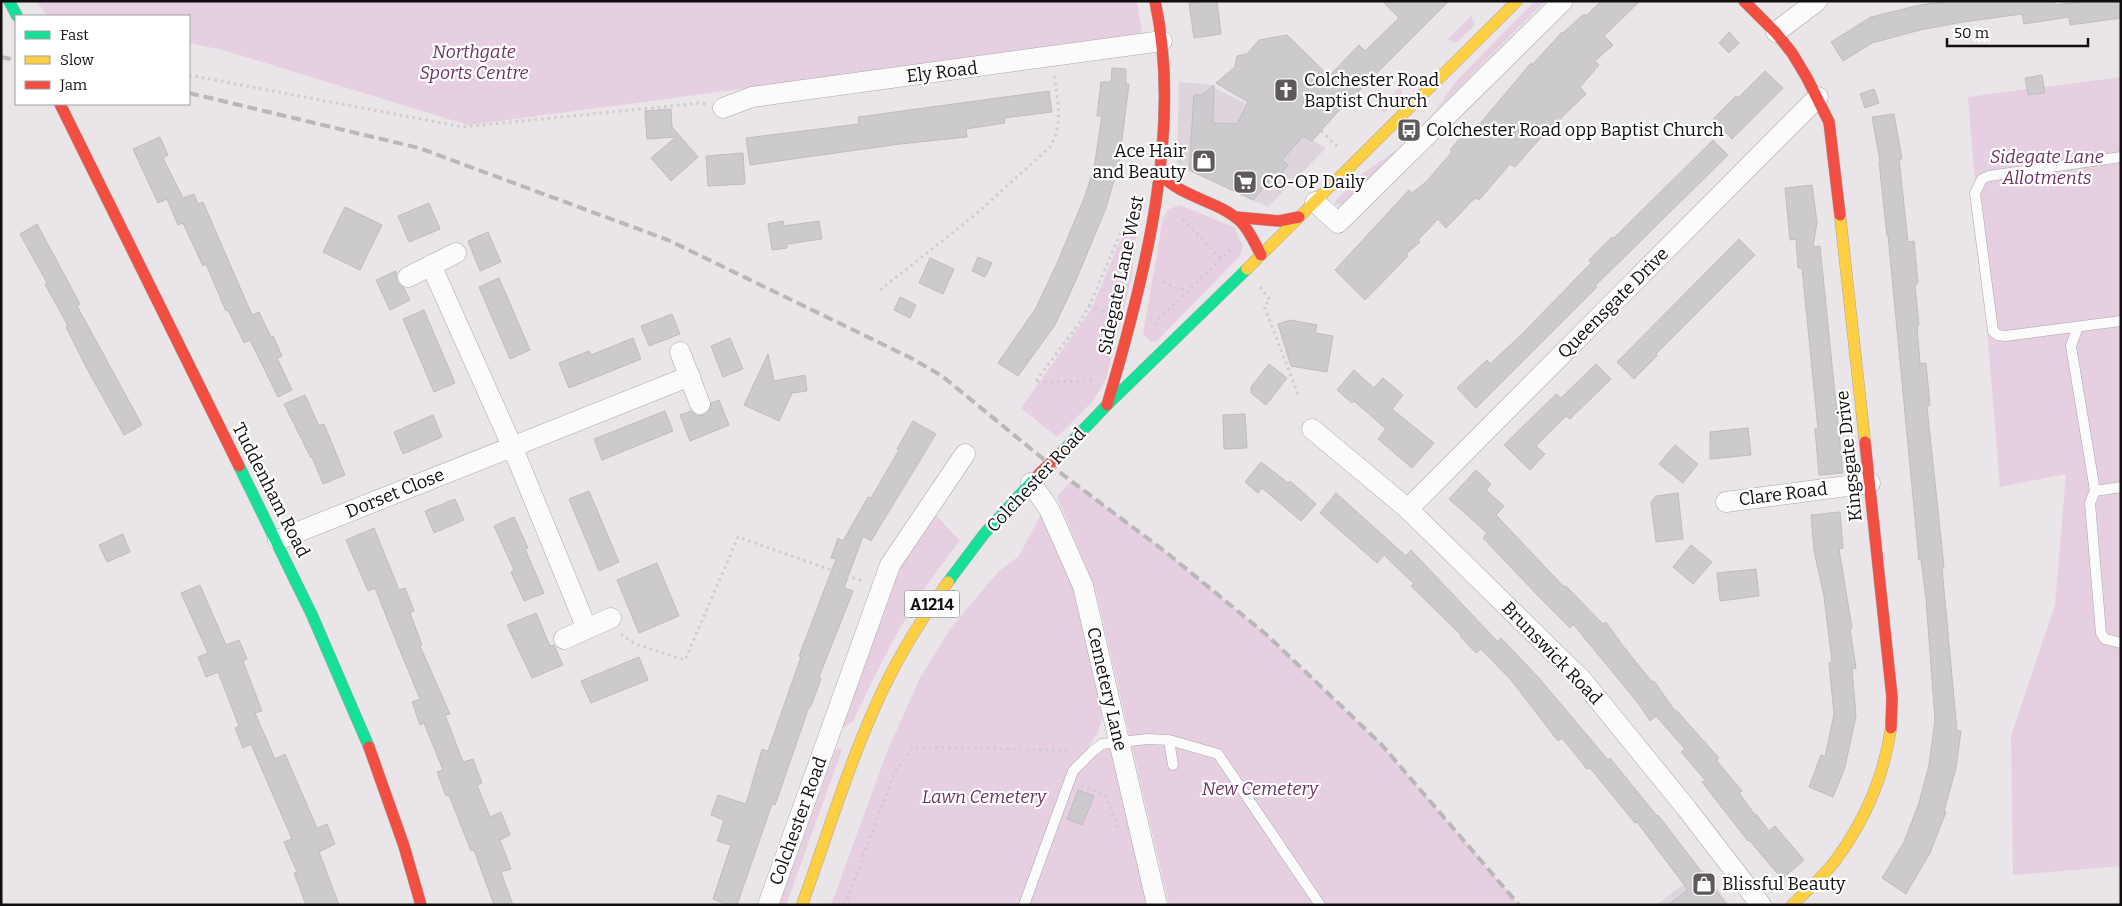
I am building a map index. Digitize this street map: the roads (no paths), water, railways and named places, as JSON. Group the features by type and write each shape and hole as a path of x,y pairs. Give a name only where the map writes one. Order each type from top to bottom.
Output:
{"street":[{"path":"9,1 16,15"},
{"name":"Sidegate Lane West","path":"1107,405 1132,320 1157,191 1164,96 1162,42 1155,1"},
{"name":"Colchester Road","path":"802,905 859,743 895,666 938,595 1002,514 1107,405 1299,218 1517,1"},
{"path":"1315,202 1338,223 1563,1"},
{"name":"Kingsgate Drive","path":"1744,1 1776,32 1793,54 1818,97 1829,122 1892,697 1888,746 1874,791 1852,835 1834,862 1792,905"},
{"path":"1776,32 1817,1"},
{"name":"Ely Road","path":"714,106 752,97 1162,42"},
{"name":"Queensgate Drive","path":"1408,509 1818,97"},
{"name":"Tuddenham Road","path":"62,108 104,197 278,540 362,729 410,863 421,905"},
{"path":"1159,173 1167,183 1178,190 1234,217 1246,228 1261,255"},
{"path":"1234,217 1278,221 1299,218"},
{"path":"408,277 456,253"},
{"path":"431,266 512,446 587,629"},
{"path":"680,352 700,404"},
{"name":"Dorset Close","path":"278,540 690,376"},
{"name":"Brunswick Road","path":"1312,429 1408,509 1583,682 1675,794 1760,905"},
{"name":"Colchester Road","path":"768,905 890,565 965,454"},
{"name":"Cemetery Lane","path":"1035,479 1083,586 1157,905"},
{"name":"Clare Road","path":"1726,502 1870,483"},
{"path":"564,639 587,629 613,623"},
{"name":"Colchester Road","path":"828,737 859,743"}],"lane":[{"path":"2121,157 1989,176 1982,179 1975,193 1993,331 1998,335 2005,336 2121,321"},
{"path":"2078,327 2071,346 2095,490 2090,503 2101,633 2105,639 2121,643"},
{"path":"2095,490 2121,487"},
{"path":"1024,905 1073,771 1102,744 1148,739 1169,740 1218,754 1320,905"},
{"path":"1169,740 1173,765"}],"railway":[{"path":"1,57 15,60"},
{"path":"190,93 419,148 668,240 911,358 942,376 1058,471 1167,553 1268,636 1381,744 1519,905"}],"place":[{"name":"Colchester Road Baptist Church","path":"1286,90"},
{"name":"Colchester Road opp Baptist Church","path":"1409,130"},
{"name":"Ace Hair and Beauty","path":"1204,161"},
{"name":"CO-OP Daily","path":"1245,182"},
{"name":"Blissful Beauty","path":"1704,884"}],"park label":[{"name":"Northgate Sports Centre","path":"474,62"},
{"name":"Sidegate Lane Allotments","path":"2047,167"},
{"name":"New Cemetery","path":"1260,789"},
{"name":"Lawn Cemetery","path":"984,797"}]}
